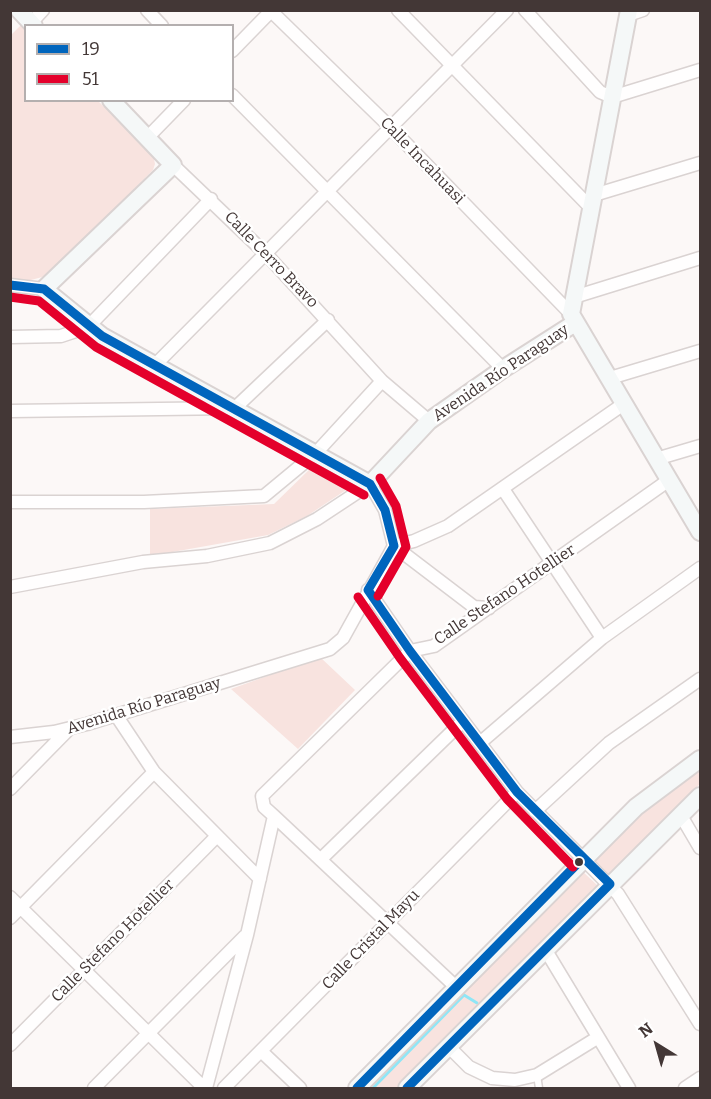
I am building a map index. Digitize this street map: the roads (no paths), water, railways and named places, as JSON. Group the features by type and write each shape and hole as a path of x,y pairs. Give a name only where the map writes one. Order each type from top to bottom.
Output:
{"street":[{"path":"19,10 32,24 43,10"},
{"path":"147,10 160,24"},
{"path":"398,10 592,202 700,163"},
{"path":"155,364 507,10"},
{"path":"525,10 600,92 612,97 700,70"},
{"path":"234,49 271,11"},
{"name":"Calle Incahuasi","path":"271,11 391,128 573,318 700,532"},
{"name":"Avenida Río Paraguay","path":"369,484 429,421 573,318 574,297 612,97 634,12"},
{"path":"234,97 329,190 503,369"},
{"name":"Calle Cerro Bravo","path":"113,102 173,165 266,254 382,381 429,421"},
{"path":"148,137 182,102"},
{"path":"44,289 173,165"},
{"path":"10,337 61,336 88,327 211,199"},
{"path":"574,297 700,258"},
{"path":"10,285 44,289 88,327 369,484 384,510 394,546 474,607 489,608"},
{"path":"10,411 234,408 328,320"},
{"path":"610,378 700,351"},
{"path":"10,501 144,502 264,496 316,453 382,381"},
{"path":"394,546 414,541 448,526 625,403"},
{"path":"656,459 700,446"},
{"name":"Calle Stefano Hotellier","path":"274,816 261,801 265,790 410,651 434,646 669,480"},
{"path":"10,587 143,562 207,556 270,543 317,519 369,484"},
{"path":"503,489 602,638"},
{"name":"Avenida Río Paraguay","path":"10,737 69,729 330,649 343,638 394,546"},
{"path":"481,742 602,638 700,568"},
{"path":"368,590 410,651 518,792 582,859 610,884 700,1024"},
{"path":"535,811 609,742 700,679"},
{"path":"116,716 154,772 260,879"},
{"path":"321,859 463,721"},
{"path":"10,789 69,729"},
{"path":"357,1089 582,859 636,807 700,759"},
{"path":"10,918 154,772"},
{"name":"Calle Cristal Mayu","path":"224,1089 518,792"},
{"path":"407,1089 700,796"},
{"path":"680,814 700,848"},
{"path":"205,1089 246,935 274,816 456,987"},
{"name":"Calle Stefano Hotellier","path":"10,1045 216,837"},
{"path":"10,897 205,1089"},
{"path":"94,1089 246,935"},
{"path":"545,949 628,1089"},
{"path":"448,1047 468,1067 492,1078 515,1080 537,1075 597,1038"},
{"path":"262,1052 300,1089"},
{"path":"685,1089 700,1078"}],"lane":[{"path":"537,1075 539,1089"}],"waterway":[{"path":"373,1088 464,995 477,1003"}]}
